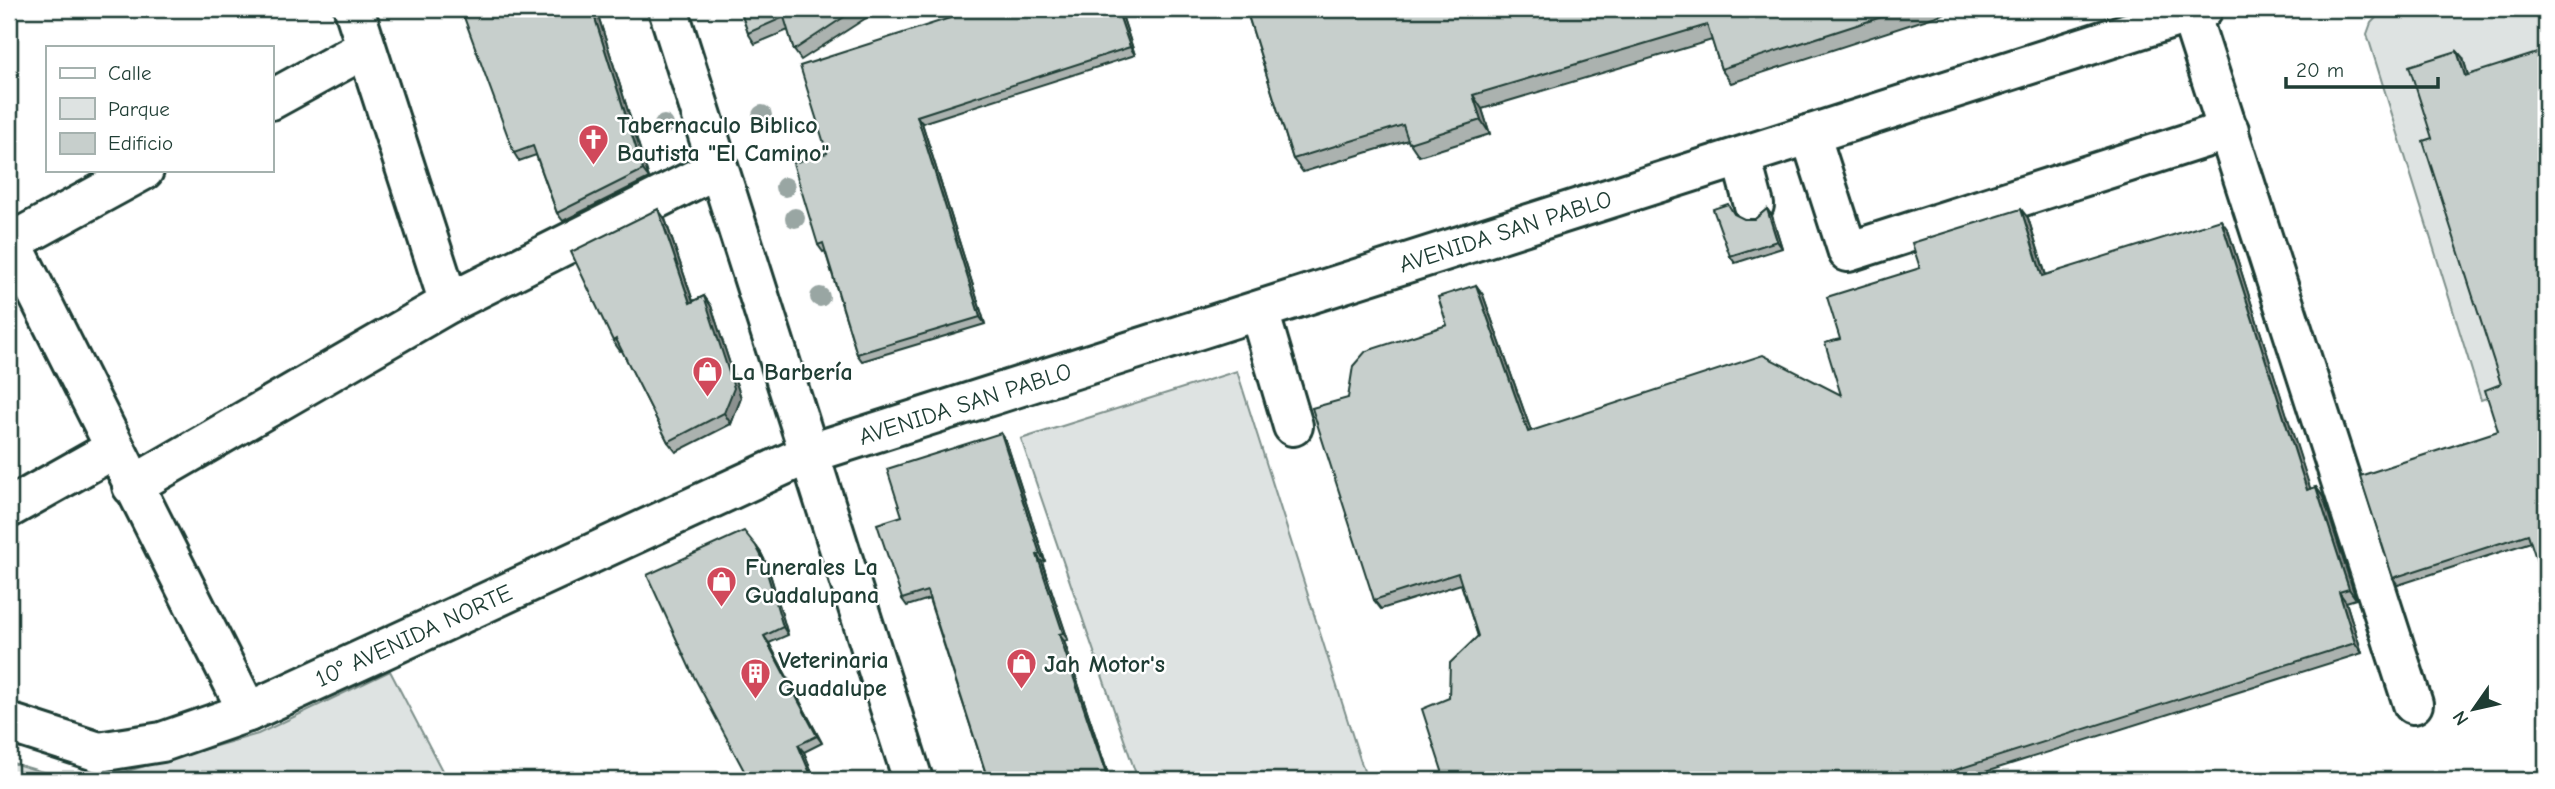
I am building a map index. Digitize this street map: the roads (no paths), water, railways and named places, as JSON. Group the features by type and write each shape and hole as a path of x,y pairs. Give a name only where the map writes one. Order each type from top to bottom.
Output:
{"street":[{"path":"354,9 449,303"},
{"path":"668,9 716,169 913,780"},
{"path":"2197,11 2229,130 2413,704"},
{"name":"AVENIDA SAN PABLO","path":"808,454 1741,158 2109,23 2197,11"},
{"path":"273,99 366,48"},
{"path":"1810,134 1848,252 2229,130"},
{"path":"1741,158 1754,205"},
{"path":"132,486 449,303 716,169"},
{"path":"140,172 10,239 248,712"},
{"path":"1259,311 1293,426"},
{"path":"9,508 114,449"},
{"name":"10° AVENIDA NORTE","path":"9,723 99,752 162,743 248,712 808,454"}],"place":[{"name":"Tabernaculo Biblico Bautista \"El Camino\"","path":"594,166"},
{"name":"La Barbería","path":"708,399"},
{"name":"Funerales La Guadalupana","path":"722,608"},
{"name":"Jah Motor's","path":"1021,691"},
{"name":"Veterinaria Guadalupe","path":"755,701"}]}
